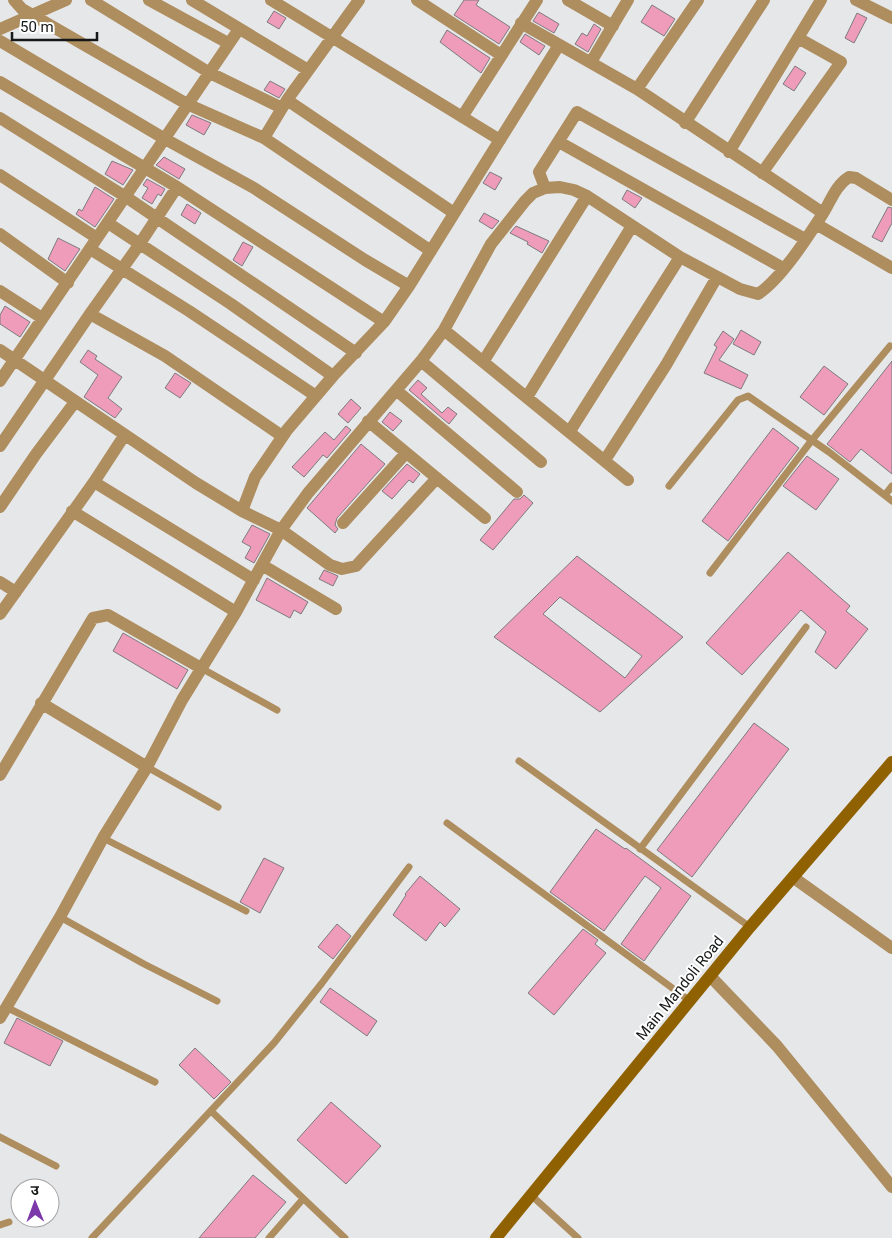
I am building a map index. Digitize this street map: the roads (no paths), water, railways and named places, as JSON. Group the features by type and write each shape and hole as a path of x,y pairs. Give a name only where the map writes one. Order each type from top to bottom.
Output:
{"street":[{"path":"14,0 32,14 187,104 264,138 431,251"},
{"path":"0,29 66,0"},
{"path":"91,0 210,73 285,104 454,212"},
{"path":"149,0 228,43"},
{"path":"192,0 308,70"},
{"path":"271,0 500,140"},
{"path":"264,138 308,70 358,0"},
{"path":"416,0 502,55"},
{"path":"462,117 537,0"},
{"path":"568,0 613,26"},
{"path":"591,62 628,0"},
{"path":"637,89 698,0"},
{"path":"685,123 764,0"},
{"path":"729,152 821,0"},
{"path":"856,0 891,14"},
{"path":"521,23 637,89 762,173 820,218 892,268"},
{"path":"0,381 239,28"},
{"path":"762,173 841,62 798,38"},
{"path":"0,42 165,139 254,188 409,286"},
{"path":"242,511 255,477 282,436 333,376 384,322 409,286 559,45"},
{"path":"0,82 177,187 384,322"},
{"path":"545,188 539,172 577,112 805,239"},
{"path":"0,118 126,197 356,353"},
{"path":"559,142 783,268"},
{"path":"0,175 94,244 122,269 316,396"},
{"path":"3,1013 60,917 103,838 147,767 201,668 236,612 281,530 308,493 396,390 444,330 478,267 502,229 524,201 533,193 545,188 560,187 587,196 680,257 740,289 758,294 769,286 805,239 820,218 840,182 848,177 856,178 892,200"},
{"path":"0,446 177,187"},
{"path":"483,362 587,196"},
{"path":"108,224 230,304 333,376"},
{"path":"527,397 632,226"},
{"path":"0,234 68,283"},
{"path":"570,431 680,257"},
{"path":"605,460 666,365 717,277"},
{"path":"0,291 42,318"},
{"path":"90,314 165,356 282,436"},
{"path":"444,330 628,480"},
{"path":"0,350 124,436 242,511 281,530 330,565 348,569 356,566 437,478"},
{"path":"420,361 541,462"},
{"path":"396,390 517,492"},
{"path":"0,507 36,454 75,402"},
{"path":"368,422 485,518"},
{"path":"0,614 94,482 124,436"},
{"path":"343,523 406,453"},
{"path":"94,482 254,580"},
{"path":"72,511 236,612"},
{"path":"262,566 336,609"},
{"path":"0,582 16,592"},
{"path":"0,775 89,623 101,615 108,614 201,668"},
{"path":"41,703 147,767"},
{"name":"Main Mandoli Road","path":"496,1238 750,927 892,762"},
{"path":"794,878 892,948"},
{"path":"711,977 777,1046 892,1188"}],"lane":[{"path":"710,573 812,440 890,346"},
{"path":"669,486 738,400 744,396 753,398 892,501"},
{"path":"885,495 892,486"},
{"path":"640,849 806,626"},
{"path":"201,668 278,710"},
{"path":"519,761 750,927"},
{"path":"147,767 218,806"},
{"path":"447,823 690,1001"},
{"path":"103,838 246,911"},
{"path":"92,1238 274,1043 409,867"},
{"path":"60,917 217,1001"},
{"path":"3,1013 156,1082"},
{"path":"211,1111 345,1238"},
{"path":"0,1137 56,1166"},
{"path":"532,1196 578,1238"},
{"path":"269,1238 303,1199"},
{"path":"0,1225 9,1222"}]}
